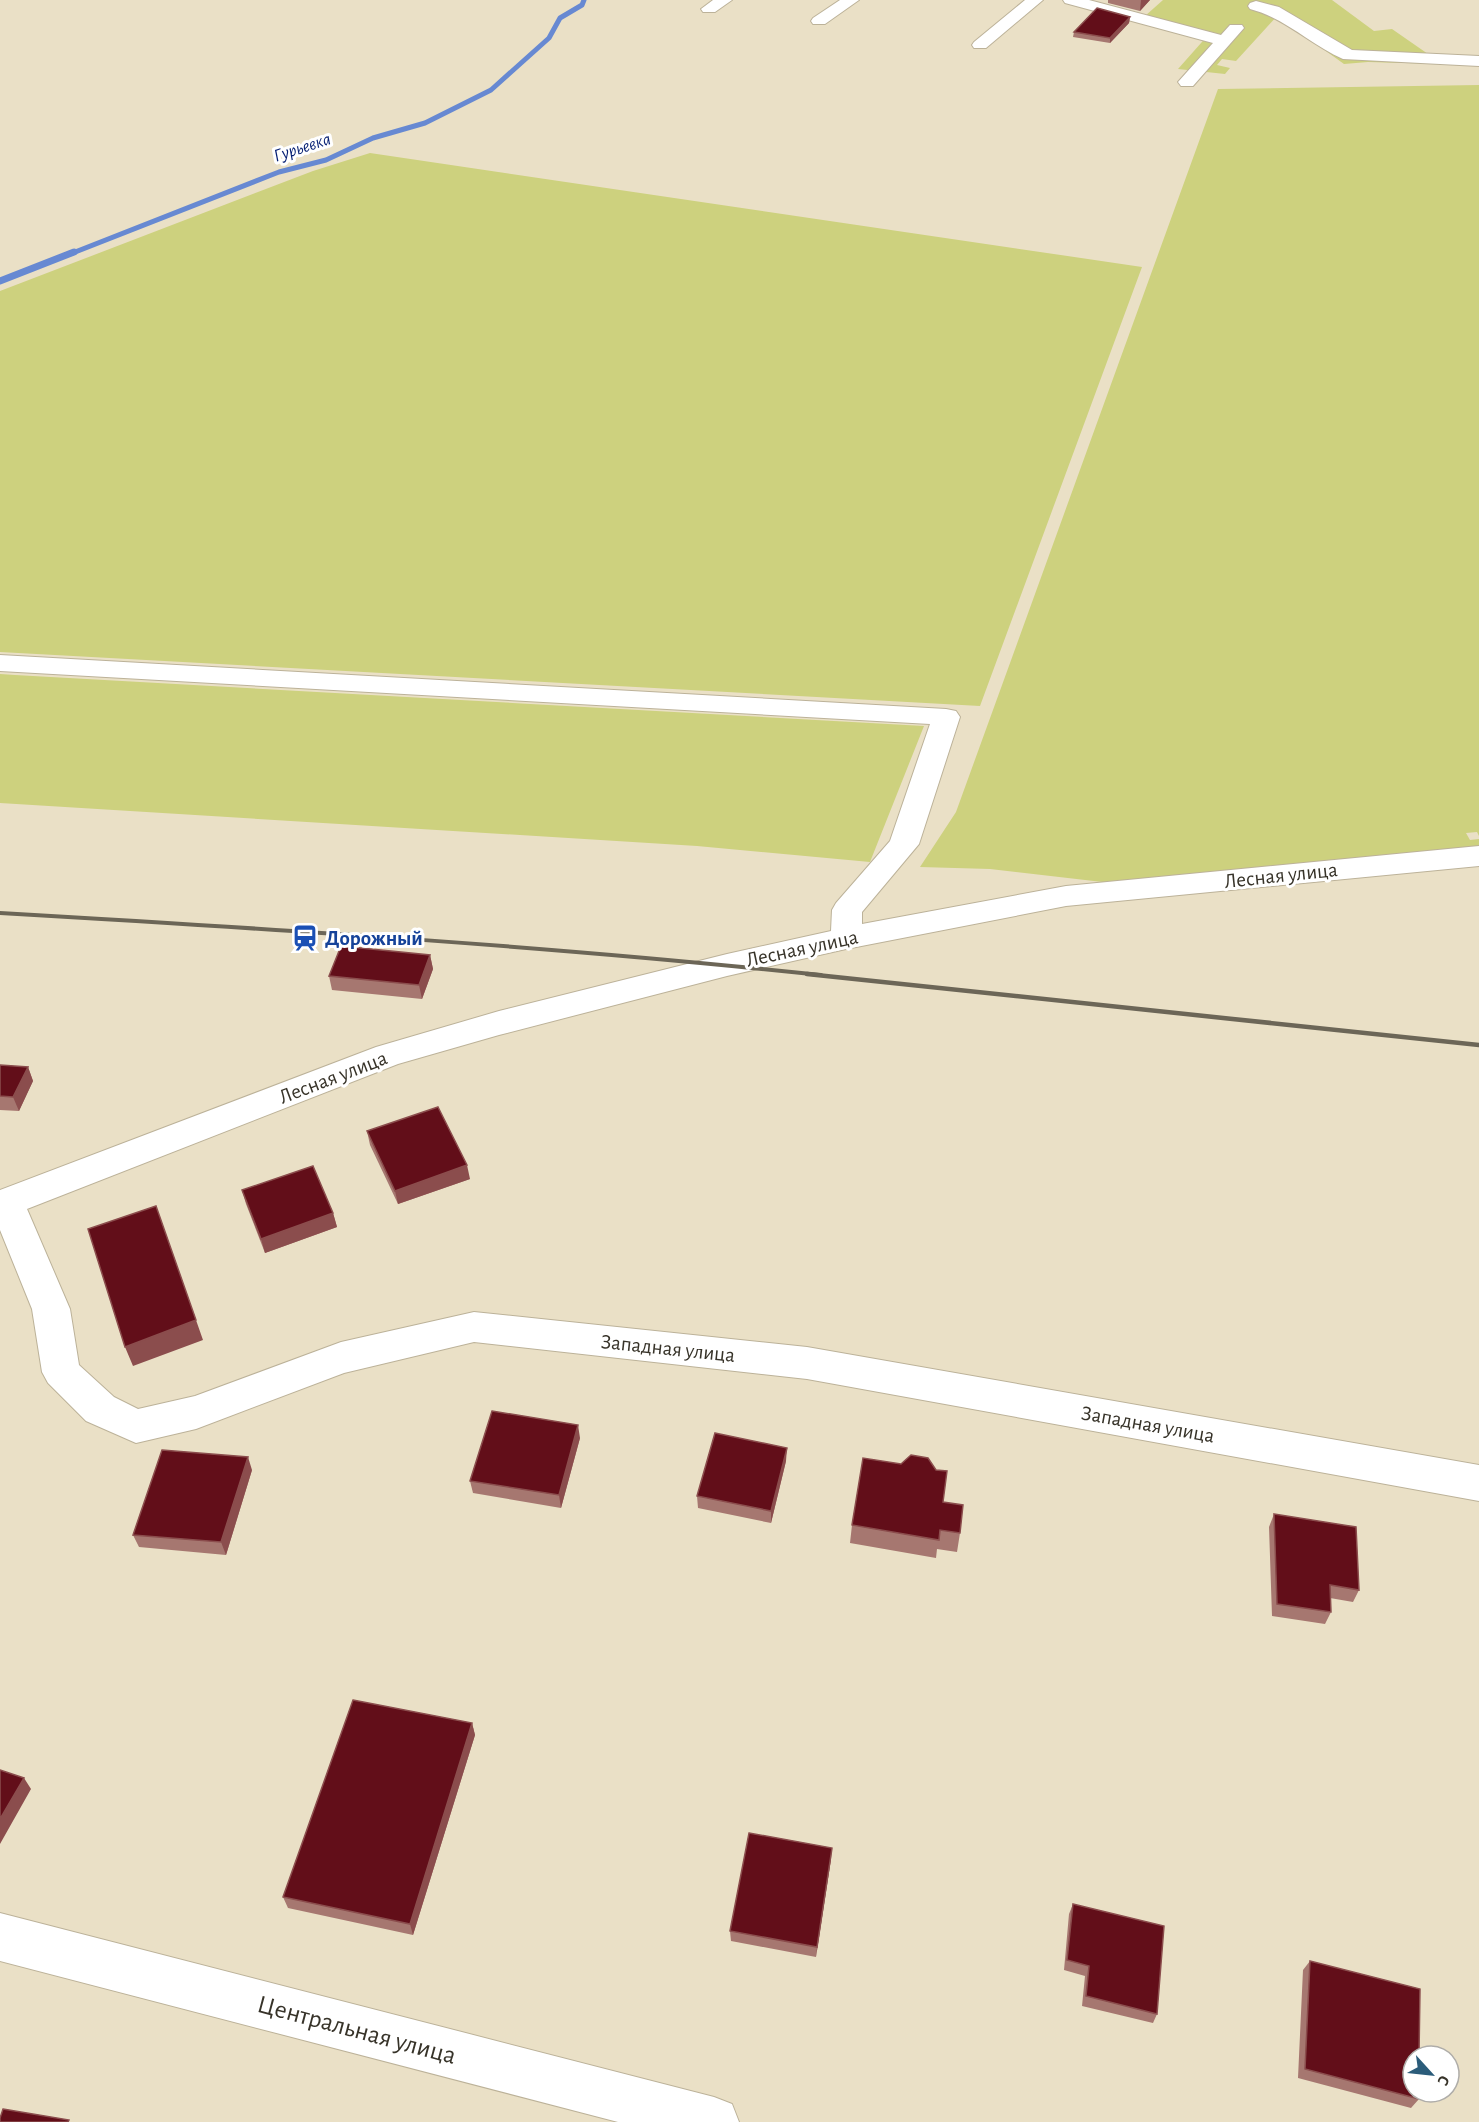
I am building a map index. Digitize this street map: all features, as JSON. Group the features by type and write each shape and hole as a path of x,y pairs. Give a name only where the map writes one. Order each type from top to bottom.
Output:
{"street":[{"path":"709,9 724,0"},
{"path":"819,21 851,0"},
{"path":"980,45 1035,0"},
{"path":"1071,0 1224,41"},
{"path":"1187,82 1258,3 1349,55 1479,61"},
{"path":"0,663 946,717 904,844 847,910 846,938"},
{"name":"Лесная улица","path":"3,1203 388,1055 499,1023 727,965 846,938 1066,896 1479,856"},
{"name":"Западная улица","path":"3,1203 51,1309 61,1372 100,1409 136,1426 196,1412 341,1358 474,1327 807,1363 1479,1483"},
{"name":"Центральная улица","path":"0,1937 714,2122"}],"green space":[{"path":"1163,0 1332,0 1374,31 1392,29 1428,54 1479,56 1479,65 1368,62 1344,64 1277,16 1236,61 1222,59 1217,65 1230,68 1225,74 1178,69 1209,34 1145,16"},
{"path":"1479,85 1479,836 1477,832 1466,833 1470,840 1479,839 1479,864 1111,883 990,869 920,867 956,812 1218,89"},
{"path":"370,153 1142,267 980,706 0,652 0,291 313,171"},
{"path":"0,674 924,726 870,862 697,846 0,803"}],"building":[{"path":"1097,8 1130,17 1110,38 1074,32"},
{"path":"341,946 430,955 419,985 329,976"},
{"path":"0,1065 28,1067 13,1097 0,1096"},
{"path":"438,1107 467,1165 395,1191 367,1131"},
{"path":"313,1166 333,1213 261,1239 242,1190"},
{"path":"156,1206 196,1320 125,1347 88,1229"},
{"path":"492,1411 578,1425 559,1495 470,1481"},
{"path":"715,1433 787,1448 771,1511 697,1496"},
{"path":"162,1450 248,1457 221,1542 133,1535"},
{"path":"911,1455 928,1458 936,1470 947,1471 943,1502 963,1505 960,1533 940,1530 939,1540 852,1525 863,1458 901,1464"},
{"path":"1274,1514 1356,1527 1359,1590 1330,1585 1331,1612 1277,1604"},
{"path":"353,1700 472,1723 410,1924 283,1897"},
{"path":"0,1770 24,1778 0,1819"},
{"path":"749,1833 832,1848 817,1947 730,1931"},
{"path":"1073,1904 1164,1926 1157,2014 1086,1996 1089,1966 1067,1960"},
{"path":"1310,1961 1420,1989 1419,2044 1401,2044 1401,2094 1305,2069"},
{"path":"3,2109 69,2120 68,2122 0,2122"}],"waterway":[{"name":"Гурьевка","path":"70,254 279,172 326,160 373,138 425,123 491,90 549,38 560,18 582,5 584,0"},
{"name":"Гурьевка","path":"0,281 74,252"}],"railway":[{"path":"0,913 514,947 821,975"},
{"path":"807,974 1479,1045"}],"place":[{"name":"Дорожный","path":"305,938"}]}
